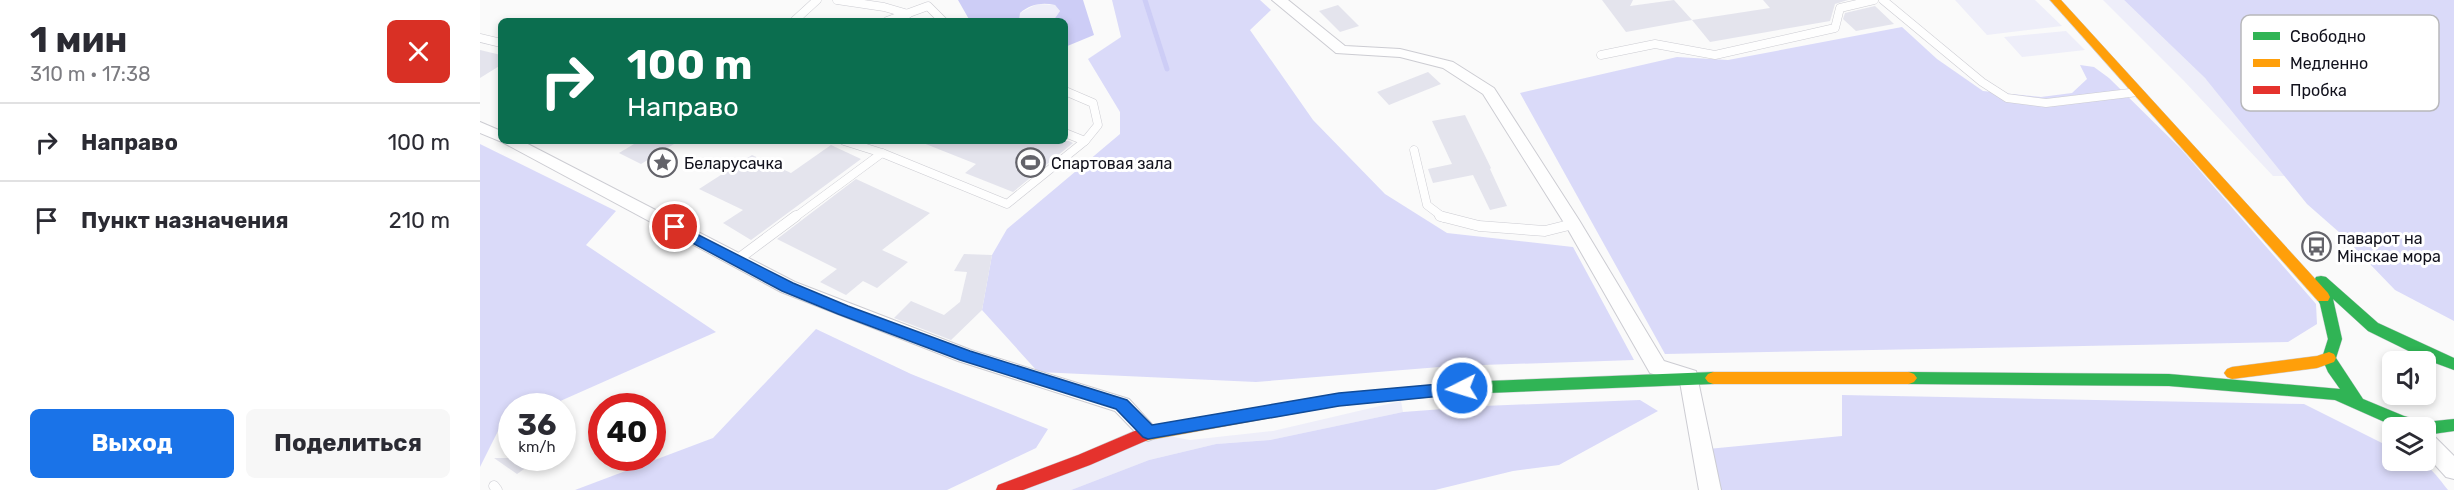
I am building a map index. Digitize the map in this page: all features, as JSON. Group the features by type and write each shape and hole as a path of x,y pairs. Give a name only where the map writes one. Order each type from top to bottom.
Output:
{"street":[{"path":"1279,0 1341,50 1400,53 1448,65 1489,91 1573,224 1657,367 1689,377"},
{"path":"2055,0 2255,219 2327,302 2335,339 2329,358 2333,368 2356,398"},
{"path":"480,127 498,136"},
{"path":"515,144 788,287 965,356 1122,405 1148,432"},
{"path":"2255,219 2373,327 2432,356 2453,370"},
{"path":"2335,339 2354,334 2377,335 2403,342"},
{"path":"2169,380 2269,369 2329,358"},
{"path":"1689,377 1710,490"},
{"path":"1004,490 1084,460 1148,432 1339,399 1462,388 1689,377 2169,380 2337,394 2356,398 2388,417"},
{"path":"2436,427 2454,425"},
{"path":"2436,452 2454,470"}],"lane":[{"path":"797,18 817,0"},
{"path":"837,0 882,3 908,14"},
{"path":"1600,55 1655,44 1715,55 1835,28 1840,8 1874,0"},
{"path":"1883,0 1982,82 2007,98 2046,103 2138,92"},
{"path":"896,18 928,6 940,18"},
{"path":"480,38 498,42"},
{"path":"854,144 882,153 1007,204 1085,141 1098,124 1093,103 1068,92"},
{"path":"1068,134 1085,141"},
{"path":"1414,150 1427,205 1441,217 1479,226 1545,231 1573,224"},
{"path":"737,260 882,153"}],"shaded area":[{"path":"958,0 1083,0 1094,35 1068,46 1068,18 1055,18 1060,11 1055,5 1032,6 1020,13 1019,18 968,18"},
{"path":"1112,0 1260,0 1271,10 1250,30 1313,120 1385,194 1447,233 1573,247 1634,360 1452,366 1256,382 1038,372 982,310 992,255 1007,229 1120,134 1120,112 1088,59 1121,37"},
{"path":"1955,0 2035,0 2062,26 1987,35"},
{"path":"2103,0 2124,0 2205,78 2297,176 2273,176 2184,81"},
{"path":"2124,0 2454,0 2454,321 2395,290 2340,233 2307,204 2205,78"},
{"path":"1037,4 1055,5 1060,11 1055,18 1019,18 1020,13"},
{"path":"1902,27 1937,59 1983,91 2041,97 2072,93 2087,79 2080,65 2094,67 2109,78 2181,149 2316,304 2317,324 2288,342 1665,354 1520,93 1677,57 1728,60"},
{"path":"2066,31 2085,50 2022,57 2004,37"},
{"path":"480,144 616,211 586,245 716,332 576,394 498,393 498,431 480,467"},
{"path":"816,329 911,374 1048,429 1036,448 947,490 575,490 625,471 666,471 666,456 713,438"},
{"path":"1842,395 2304,404 2382,443 2382,471 2432,471 2448,490 1713,490 1708,449 1842,436"},
{"path":"1640,400 1658,411 1559,465 1513,471 1435,490 1071,490 1149,460 1216,444 1270,440 1403,412 1483,406"},
{"path":"1401,401 1403,412 1270,440 1216,444 1149,460 1071,490 1004,490 1148,432 1190,440 1273,431"}],"building":[{"path":"1602,0 1633,0 1630,6 1674,0 1692,20 1626,32"},
{"path":"1763,0 1848,0 1835,4 1830,21 1710,42 1692,20 1770,8"},
{"path":"1338,5 1359,26 1340,32 1319,11"},
{"path":"1875,6 1894,24 1856,31 1843,19 1845,13"},
{"path":"480,50 498,54 498,67 480,78"},
{"path":"1428,72 1441,84 1389,105 1377,92"},
{"path":"1465,115 1507,206 1490,210 1473,175 1433,183 1428,169 1452,164 1432,121"},
{"path":"1068,141 1073,143 1013,192 965,173 976,164 926,144 1068,144"},
{"path":"634,144 674,144 641,164 619,153"},
{"path":"831,145 861,159 751,240 723,223 743,210 699,189 752,155 791,173"},
{"path":"856,179 930,213 882,250 908,262 877,288 863,281 846,295 820,282 837,269 777,239"},
{"path":"964,254 992,255 982,310 951,340 894,318 911,301 944,315 960,302 967,272 954,271"}],"waterway":[{"path":"1145,0 1167,69"}],"traffic: fast":[{"path":"2321,281 2373,327 2432,356 2454,364"},
{"path":"2323,297 2327,302 2335,339 2329,358 2333,368 2356,398"},
{"path":"1336,400 1462,388 1713,378"},
{"path":"1909,378 2169,380 2337,394 2390,417"},
{"path":"2436,427 2454,425"}],"traffic: slow":[{"path":"2055,0 2323,297"},
{"path":"2232,373 2317,362 2329,358"},
{"path":"1713,378 1909,378"},
{"path":"1144,434 1336,400"}],"traffic: jam":[{"path":"1004,490 1084,460 1144,434"}],"place":[{"name":"Беларусачка","path":"663,163"},
{"name":"Спартовая зала","path":"1030,163"},
{"name":"паварот на Мінскае мора","path":"2316,247"}],"route":[{"path":"675,227 788,287 843,310 965,356 1122,405 1148,432 1339,399 1462,388"}]}
